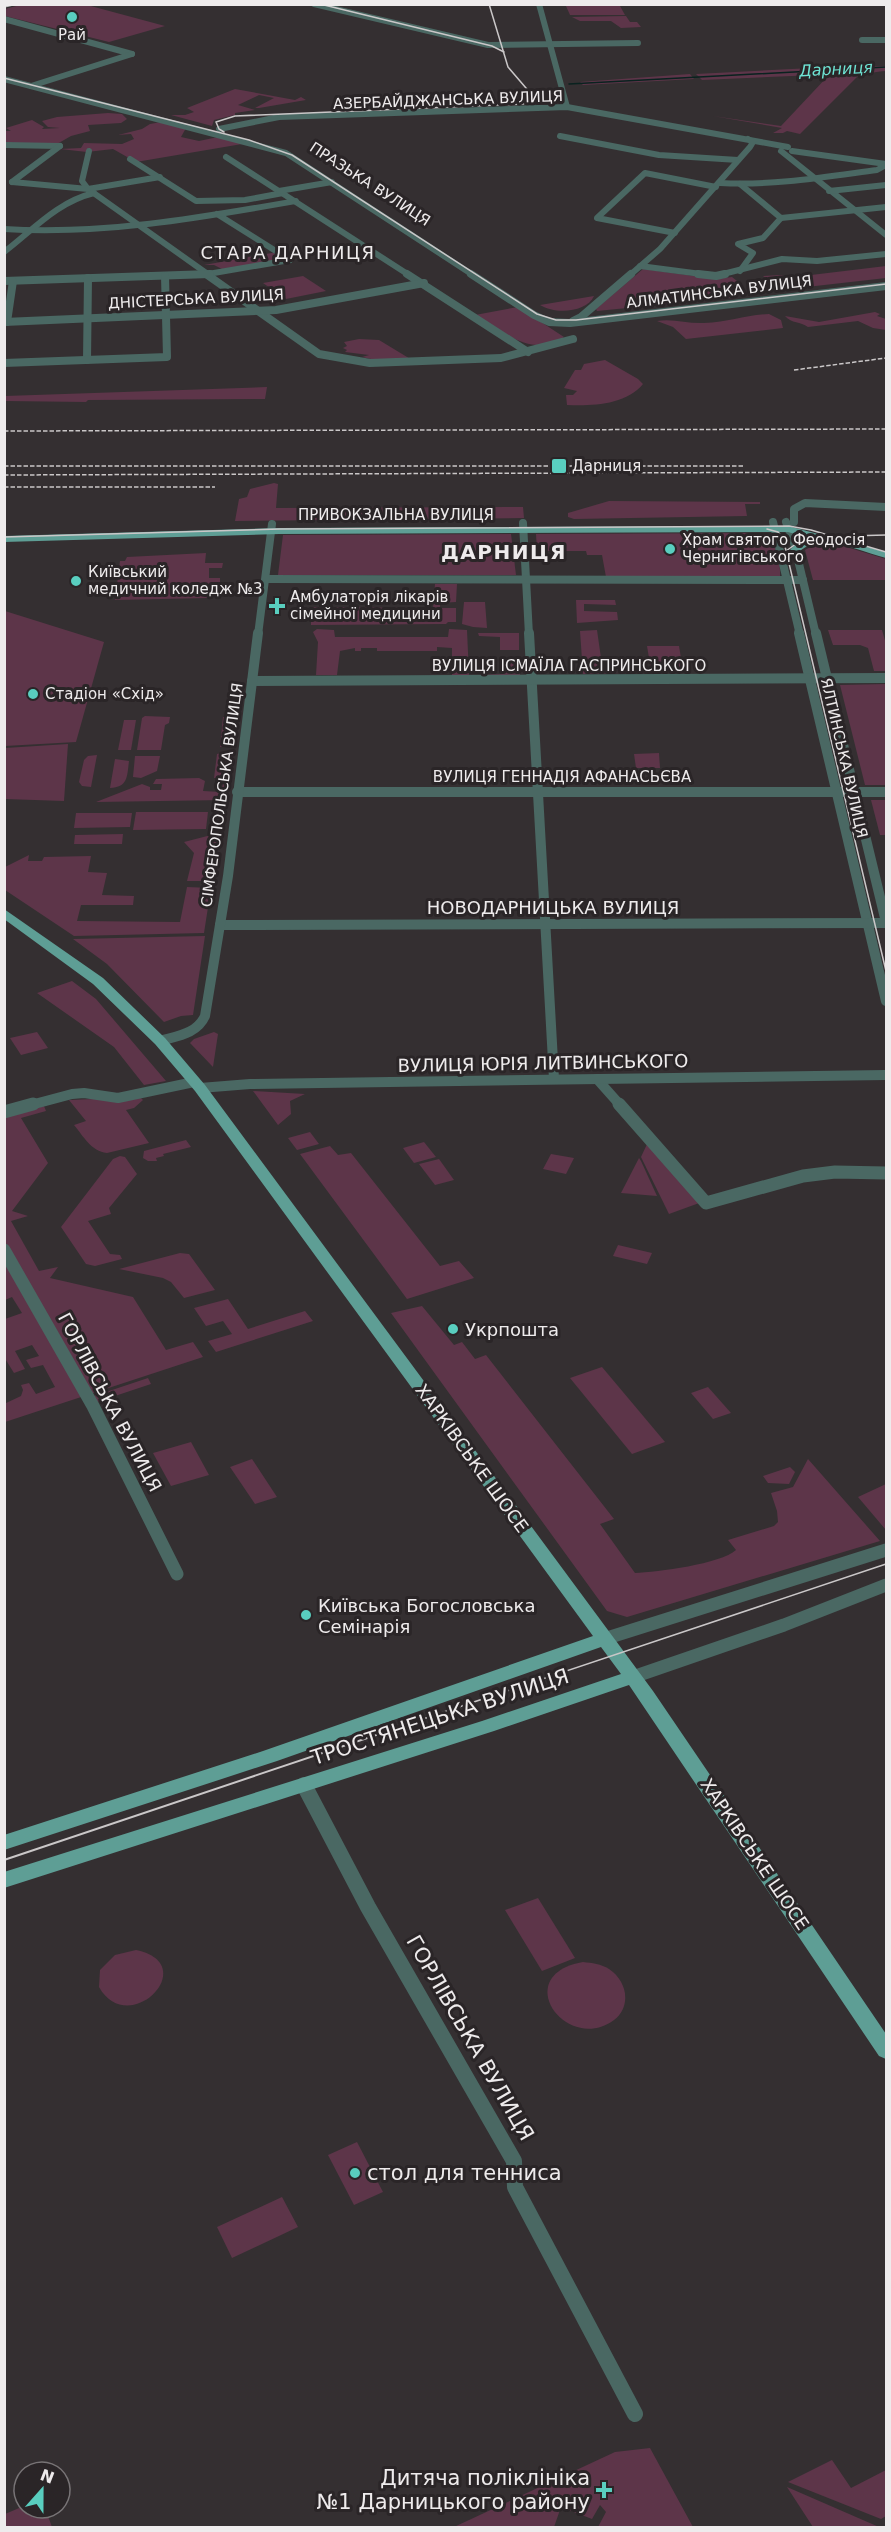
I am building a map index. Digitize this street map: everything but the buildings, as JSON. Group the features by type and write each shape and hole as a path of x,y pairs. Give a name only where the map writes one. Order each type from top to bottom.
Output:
{"main road":[{"name":"ПРИВОКЗАЛЬНА ВУЛИЦЯ","path":"524,526 752,529 775,528 789,524"},
{"path":"789,524 886,555"},
{"path":"789,524 886,546"},
{"name":"ПРИВОКЗАЛЬНА ВУЛИЦЯ","path":"4,532 524,526 775,528"},
{"name":"ПРИВОКЗАЛЬНА ВУЛИЦЯ","path":"4,539 271,528"},
{"path":"795,550 809,541 834,540"},
{"name":"ХАРКІВСЬКЕ ШОСЕ","path":"5,914 98,981 160,1041 197,1085 633,1677 694,1763 886,2050"},
{"name":"ТРОСТЯНЕЦЬКА ВУЛИЦЯ","path":"4,1843 270,1756 604,1639"},
{"name":"ТРОСТЯНЕЦЬКА ВУЛИЦЯ","path":"4,1880 633,1677"}],"street":[{"path":"314,4 483,44 638,44"},
{"path":"327,4 498,45"},
{"path":"539,4 567,107"},
{"path":"4,19 133,53 127,57 33,85"},
{"path":"862,40 886,40"},
{"name":"ПРАЗЬКА ВУЛИЦЯ","path":"4,77 252,138 290,155 534,315 556,320"},
{"name":"АЗЕРБАЙДЖАНСЬКА ВУЛИЦЯ","path":"219,129 289,117 567,107 748,139 789,151 813,178 886,235"},
{"name":"ПРАЗЬКА ВУЛИЦЯ","path":"164,117 252,138 280,147 312,162 537,310 556,320"},
{"name":"АЗЕРБАЙДЖАНСЬКА ВУЛИЦЯ","path":"262,128 289,117"},
{"path":"560,136 659,155 738,160"},
{"path":"570,323 581,317 675,233 750,147 753,142 748,139"},
{"name":"АЗЕРБАЙДЖАНСЬКА ВУЛИЦЯ","path":"748,139 780,151 816,153 886,165"},
{"path":"4,145 60,146 4,190"},
{"path":"750,147 771,146"},
{"path":"89,151 82,181 88,189 261,311 314,352 365,363 398,364 501,358 528,352"},
{"path":"226,157 528,352"},
{"path":"130,159 200,201 245,200 332,182"},
{"path":"675,233 597,218 645,173 718,185 877,171 886,165"},
{"path":"13,182 88,189 160,177"},
{"path":"740,184 781,218"},
{"path":"829,191 886,185"},
{"path":"4,252 55,210 82,196 96,193"},
{"path":"4,229 32,231 144,227 296,201"},
{"path":"740,271 753,253 738,244 764,238 781,218 886,207"},
{"path":"6,322 8,281 208,274 290,260 217,214"},
{"path":"640,266 705,276 726,275 782,260 817,261 886,254"},
{"path":"4,363 167,357 165,276"},
{"path":"87,360 88,278"},
{"name":"ДНІСТЕРСЬКА ВУЛИЦЯ","path":"6,322 261,311 424,283"},
{"name":"АЛМАТИНСЬКА ВУЛИЦЯ","path":"556,320 886,284"},
{"name":"АЛМАТИНСЬКА ВУЛИЦЯ","path":"556,320 570,323 886,284"},
{"name":"ПРАЗЬКА ВУЛИЦЯ","path":"528,352 573,339 555,326 556,320"},
{"path":"789,524 794,509 805,503 886,507"},
{"name":"ЯЛТИНСЬКА ВУЛИЦЯ","path":"789,524 886,923"},
{"path":"524,526 554,1079"},
{"name":"СІМФЕРОПОЛЬСЬКА ВУЛИЦЯ","path":"160,1041 192,1031 203,1021 220,925 271,528"},
{"name":"ЯЛТИНСЬКА ВУЛИЦЯ","path":"775,528 886,1001"},
{"path":"266,579 803,580"},
{"name":"ВУЛИЦЯ ІСМАЇЛА ГАСПРИНСЬКОГО","path":"252,681 886,678"},
{"name":"ВУЛИЦЯ ГЕННАДІЯ АФАНАСЬЄВА","path":"237,792 886,792"},
{"name":"НОВОДАРНИЦЬКА ВУЛИЦЯ","path":"220,925 886,923"},
{"name":"ВУЛИЦЯ ЮРІЯ ЛИТВИНСЬКОГО","path":"4,1112 72,1094 84,1093 118,1098 197,1085 886,1075"},
{"path":"597,1079 706,1203 803,1176 835,1172 886,1173"},
{"name":"ГОРЛІВСЬКА ВУЛИЦЯ","path":"4,1250 93,1406 177,1574"},
{"name":"ТРОСТЯНЕЦЬКА ВУЛИЦЯ","path":"604,1639 886,1550"},
{"name":"ТРОСТЯНЕЦЬКА ВУЛИЦЯ","path":"633,1677 886,1586"},
{"name":"ГОРЛІВСЬКА ВУЛИЦЯ","path":"304,1785 368,1906 514,2161 515,2187 635,2414"}],"shaded area":[{"path":"20,5 87,5 165,26 109,42 5,16 5,9"},
{"path":"566,6 620,6 625,15 570,15"},
{"path":"626,16 630,22 637,22 641,27 621,28 611,21 580,21 572,17"},
{"path":"886,66 886,71 857,77 800,134 787,131 773,133 782,128 713,116 781,126 828,76 827,72 817,67"},
{"path":"812,68 817,72 816,75 702,80 696,74"},
{"path":"690,74 694,79 583,85 580,82"},
{"path":"235,89 295,100 301,97 306,100 255,108 274,98 259,95 238,105 255,110 235,113 235,115 214,120 212,126 171,115 185,115 194,112 187,108"},
{"path":"122,114 127,119 121,123 88,125 90,131 71,136 57,144 5,145 5,131 11,131 6,128 32,120 44,127 42,129 60,128 48,127 42,121 57,117"},
{"path":"161,122 186,128 181,137 199,141 218,137 248,143 136,162 113,149 87,152 60,149 81,148 84,143 122,144 134,139 131,134 118,135"},
{"path":"277,252 287,260 222,269 214,265 204,265"},
{"path":"886,266 886,278 780,290 763,276 781,275 786,278"},
{"path":"643,269 716,279 732,277 742,285 727,287 738,297 597,311 596,309"},
{"path":"303,276 326,291 286,299 263,283"},
{"path":"594,296 585,306 578,309 562,311 540,305"},
{"path":"518,307 564,337 553,343 529,344 506,335 475,315"},
{"path":"875,312 880,314 877,316 886,319 886,330 873,328 858,321 808,327 785,316 819,322"},
{"path":"769,314 781,320 783,328 686,339 673,327 657,321 704,323"},
{"path":"359,339 379,340 412,360 380,361 362,357 369,355 345,352 347,350 343,348 347,346 344,342"},
{"path":"605,360 643,384 627,396 608,403 567,405 566,395 573,395 577,391 564,388 575,370 581,370 584,364"},
{"path":"267,387 265,399 5,401 5,396"},
{"path":"278,484 276,508 523,507 524,518 235,521 239,499 247,497 250,489"},
{"path":"609,501 760,502 760,504 745,504 747,516 574,519 568,517 568,513"},
{"path":"759,533 769,538 776,550 780,576 606,577 602,555 587,555 586,551 537,551 536,534"},
{"path":"511,534 516,575 278,575 283,535"},
{"path":"819,542 830,542 886,559 886,580 813,580 805,550"},
{"path":"206,553 205,563 223,563 222,568 209,568 209,578 220,578 220,588 208,588 207,598 115,600 120,561 125,561 127,557"},
{"path":"435,584 457,584 456,602 440,603 440,608 456,608 456,622 311,625 311,607 433,608"},
{"path":"576,600 615,600 616,605 584,604 584,611 617,612 618,620 577,623"},
{"path":"464,602 485,602 487,628 462,624"},
{"path":"5,611 104,642 76,742 5,746"},
{"path":"317,629 334,630 335,637 448,637 449,629 467,630 469,675 452,675 452,648 437,647 437,651 377,651 377,648 361,648 361,651 355,651 355,648 340,651 337,675 316,675 318,642 313,632"},
{"path":"597,630 603,672 619,673 583,674 580,631"},
{"path":"828,630 882,630 886,644 886,671 874,671 868,648 860,645 833,645"},
{"path":"478,633 519,633 519,650 500,650 500,637 479,636"},
{"path":"647,646 679,646 683,670 651,670"},
{"path":"501,658 520,658 520,675 479,675 501,674"},
{"path":"886,684 886,785 865,785 840,685"},
{"path":"238,715 234,746 220,747 223,717"},
{"path":"145,716 170,717 169,723 165,725 161,750 137,750 142,718"},
{"path":"124,720 136,720 131,750 118,750"},
{"path":"68,744 64,801 5,799 5,748"},
{"path":"233,751 229,779 214,778 217,754"},
{"path":"659,753 660,768 636,768 634,754"},
{"path":"97,755 91,787 82,786 79,782 84,760 88,756"},
{"path":"135,756 160,756 157,771 141,778 133,777"},
{"path":"115,759 129,761 128,772 126,780 120,786 110,788"},
{"path":"199,778 205,781 203,791 221,792 223,784 228,782 225,800 96,802 142,784 150,787 150,790 161,790 162,784 153,784 156,779"},
{"path":"871,800 886,800 886,835 880,835"},
{"path":"136,812 208,812 206,829 133,830"},
{"path":"76,813 132,813 130,827 74,828"},
{"path":"219,833 213,881 187,881 194,853 184,842"},
{"path":"123,834 122,844 74,844 75,835"},
{"path":"29,855 28,861 42,861 44,857 91,856 88,872 107,873 102,895 134,896 133,905 81,905 77,921 180,922 187,887 211,888 204,933 74,936 5,890 5,867"},
{"path":"205,936 193,1015 181,1016 164,1022 107,964 73,939"},
{"path":"72,981 96,999 166,1081 144,1085 114,1047 37,993"},
{"path":"37,1032 48,1048 21,1055 10,1038"},
{"path":"214,1032 218,1034 213,1067 190,1043 194,1039"},
{"path":"253,1091 305,1094 290,1101 291,1114 278,1125"},
{"path":"140,1097 143,1100 134,1108 126,1110 149,1143 107,1153 101,1152 88,1143 74,1125 86,1121 69,1100"},
{"path":"44,1106 46,1111 21,1118 48,1163 12,1211 28,1216 11,1221 39,1271 58,1267 50,1278 133,1297 166,1350 193,1342 203,1357 5,1422 4,1404 21,1396 23,1390 21,1385 29,1383 36,1394 55,1387 43,1365 31,1368 26,1360 39,1356 32,1345 15,1351 25,1369 14,1373 4,1357 5,1319 22,1313 12,1297 5,1300 5,1117"},
{"path":"310,1132 319,1144 297,1150 288,1138"},
{"path":"186,1140 191,1147 163,1154 164,1156 156,1158 157,1161 148,1161 143,1158 144,1151"},
{"path":"424,1142 436,1157 414,1163 403,1148"},
{"path":"648,1142 702,1202 669,1214 641,1157"},
{"path":"330,1146 338,1155 351,1153 440,1266 459,1261 474,1278 407,1299 300,1154"},
{"path":"551,1154 574,1158 566,1174 543,1169"},
{"path":"120,1156 125,1157 137,1174 109,1208 111,1214 88,1221 110,1254 120,1255 122,1259 95,1266 86,1264 61,1227 113,1159"},
{"path":"639,1158 641,1161 657,1196 621,1193"},
{"path":"439,1159 454,1180 435,1185 419,1164"},
{"path":"618,1245 652,1253 647,1264 613,1256"},
{"path":"180,1253 189,1254 215,1290 184,1298 171,1282 163,1278 119,1269"},
{"path":"228,1299 248,1329 305,1311 313,1321 216,1352 208,1341 232,1334 223,1321 206,1326 194,1308"},
{"path":"422,1306 454,1345 462,1342 475,1359 486,1355 614,1519 600,1524 635,1573 673,1569 717,1559 736,1550 728,1540 774,1526 778,1522 777,1511 771,1493 793,1487 808,1459 880,1541 627,1617 607,1611 391,1313"},
{"path":"602,1367 665,1442 632,1454 570,1378"},
{"path":"148,1378 151,1384 97,1402 94,1396"},
{"path":"708,1387 731,1413 713,1419 691,1393"},
{"path":"191,1442 209,1475 171,1486 153,1453"},
{"path":"252,1459 277,1497 255,1504 230,1467"},
{"path":"790,1467 795,1472 789,1484 768,1483 763,1476"},
{"path":"886,1484 886,1530 858,1497"},
{"path":"538,1898 575,1958 542,1971 505,1910"},
{"path":"136,1950 155,1958 163,1969 162,1982 154,1994 142,2002 127,2006 112,2001 99,1987 100,1970 115,1955"},
{"path":"583,1962 609,1969 620,1980 625,1994 620,2014 614,2020 596,2028 578,2028 564,2020 553,2009 548,1995 550,1981 561,1970"},
{"name":"стол для тенниса","path":"357,2142 383,2192 354,2205 328,2155"},
{"path":"282,2197 298,2227 232,2258 217,2227"},
{"name":"Дитяча поліклініка №1 Дарницького району","path":"650,2448 693,2527 598,2527 606,2512 600,2505 592,2519 561,2507 554,2527 454,2527 615,2452"},
{"path":"832,2460 851,2488 886,2470 886,2516 881,2519 788,2482"},
{"path":"787,2487 879,2527 813,2527"},
{"path":"12,2511 12,2520 49,2520 52,2527 5,2527 5,2514"}],"waterway":[{"name":"Дарниця","path":"569,84 886,67"}],"tram line":[{"path":"4,7 17,4"},
{"path":"320,4 492,46 503,52"},
{"path":"489,4 503,52"},
{"path":"224,132 219,129 216,122 235,116 523,104 533,99 532,95 508,67 503,52"},
{"path":"4,78 249,140 292,155 537,314 556,320 576,320 886,284"},
{"path":"4,537 280,529 789,526 811,530 886,552"},
{"path":"767,529 778,532 783,538 786,551"},
{"path":"848,536 886,535"},
{"path":"786,551 800,541 824,537"},
{"path":"786,551 886,971"},
{"path":"411,1723 886,1564"},
{"path":"4,1860 415,1722"}],"railway":[{"path":"794,370 886,358"},
{"path":"4,431 886,429"},
{"path":"4,466 743,466"},
{"path":"4,475 886,472"},
{"path":"4,487 215,487"}],"place":[{"name":"Рай","path":"72,17"},
{"name":"Дарниця","path":"559,466"},
{"name":"Храм святого Феодосія Чернигівського","path":"670,549"},
{"name":"Київський медичний коледж №3","path":"76,581"},
{"name":"Амбулаторія лікарів сімейної медицини","path":"277,606"},
{"name":"Стадіон «Схід»","path":"33,694"},
{"name":"Укрпошта","path":"453,1329"},
{"name":"Київська Богословська Семінарія","path":"306,1615"},
{"name":"стол для тенниса","path":"355,2173"},
{"name":"Дитяча поліклініка №1 Дарницького району","path":"604,2490"}],"district":[{"name":"СТАРА ДАРНИЦЯ","path":"288,252"},
{"name":"ДАРНИЦЯ","path":"504,552"}]}
